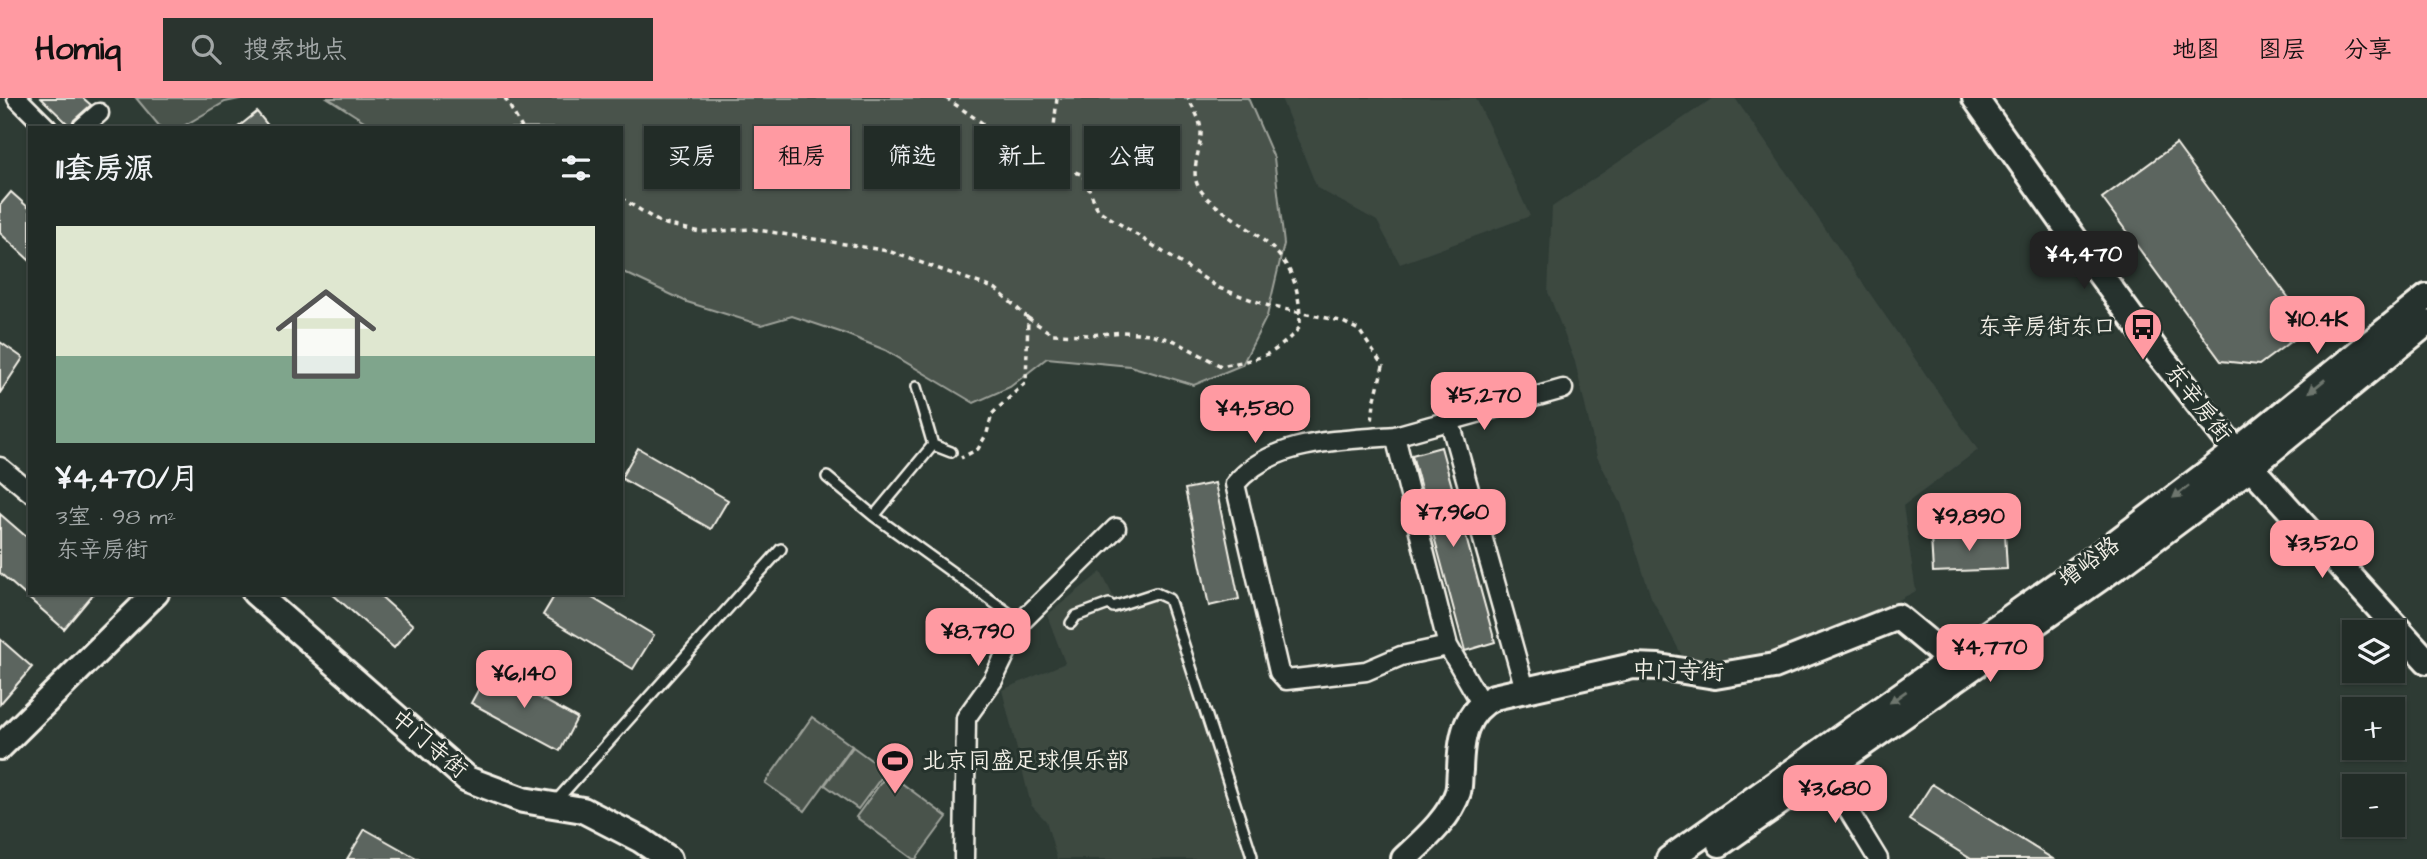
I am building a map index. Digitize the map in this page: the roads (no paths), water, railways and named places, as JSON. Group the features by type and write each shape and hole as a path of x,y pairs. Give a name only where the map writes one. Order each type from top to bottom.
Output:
{"street":[{"path":"17,98 45,126"},
{"name":"东辛房街","path":"1975,98 2157,352 2243,459 2427,661"},
{"path":"84,126 99,113"},
{"name":"增峪路","path":"1698,859 2097,581 2243,459 2427,297"},
{"name":"增峪路","path":"1670,859 2107,550 2243,459 2427,323"},
{"path":"1448,646 1401,656 1366,671 1286,680 1279,672 1236,484 1246,472 1284,451 1308,444 1395,436 1563,389"},
{"path":"1450,422 1525,689"},
{"path":"1395,436 1448,646 1481,703 1467,722 1461,747 1459,791 1445,816 1404,859"},
{"path":"0,467 28,490"},
{"path":"964,859 966,718 993,680 1021,622 1116,528"},
{"path":"0,747 153,595"},
{"name":"中门寺街","path":"257,595 467,779 523,800 583,810 641,839 670,859"},
{"name":"中门寺街","path":"1481,703 1525,689 1633,666 1659,667 1715,676 1774,666 1898,617 1951,660"},
{"path":"1825,772 1878,859"}],"lane":[{"path":"916,387 933,445"},
{"path":"933,445 951,452"},
{"path":"874,516 933,445"},
{"path":"827,477 874,516 1021,622"},
{"path":"553,805 781,549"},
{"path":"1071,623 1076,616 1109,604 1113,607 1128,604 1156,593 1169,599 1251,859"}],"place":[{"name":"东辛房街东口","path":"2143,361"},
{"name":"北京同盛足球俱乐部","path":"895,795"}]}
